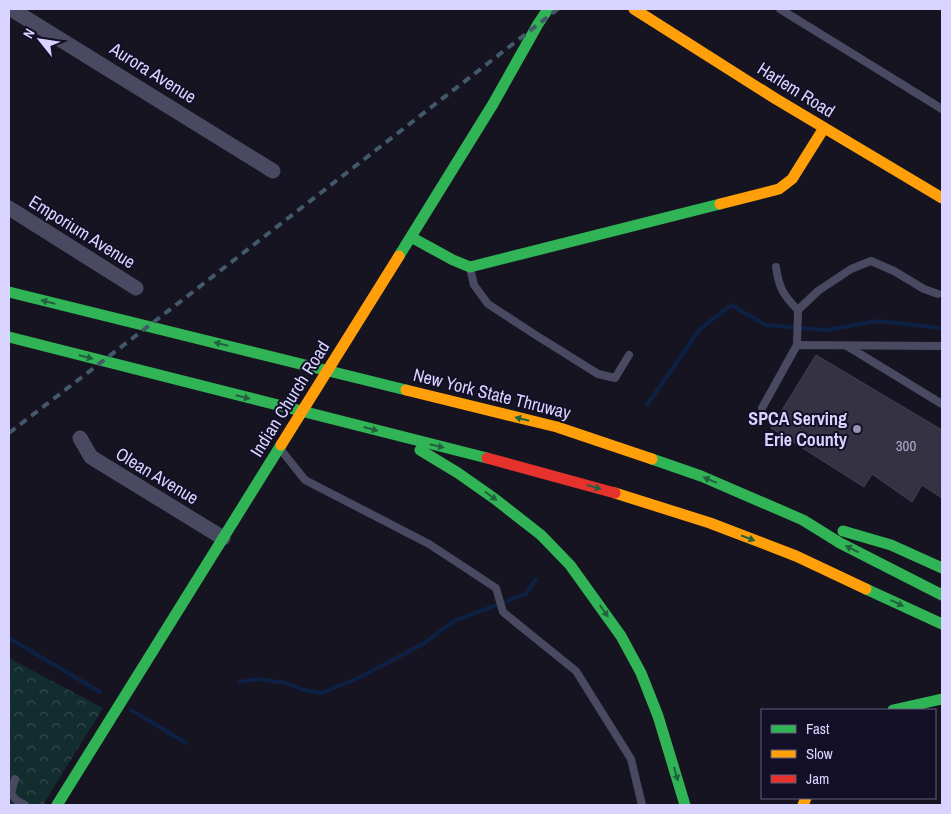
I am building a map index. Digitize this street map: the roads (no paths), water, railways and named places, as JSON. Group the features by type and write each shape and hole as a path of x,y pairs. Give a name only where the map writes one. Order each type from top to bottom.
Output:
{"main road":[{"name":"Indian Church Road","path":"57,805 493,104 548,9"},
{"name":"Harlem Road","path":"634,9 768,94 942,198"},
{"path":"410,237 452,260 470,266 779,189 792,179 824,128"},
{"name":"New York State Thruway","path":"9,292 556,427 701,476 803,520 840,543 942,595"},
{"path":"9,337 477,455 566,478 636,499 710,522 796,556 942,624"},
{"path":"390,434 458,473 496,499 541,535 570,565 621,636 641,673 658,716 685,805"},
{"path":"803,520 892,545 942,568"},
{"path":"897,709 942,699"}],"street":[{"name":"Aurora Avenue","path":"11,9 274,171"},
{"name":"Emporium Avenue","path":"9,208 136,288"},
{"name":"Olean Avenue","path":"80,438 90,457 223,538"}],"lane":[{"path":"781,9 940,107 942,98"},
{"path":"762,408 797,345 798,310 818,291 845,273 871,262 894,271 924,290 938,294"},
{"path":"470,266 474,285 488,304 598,374 615,378 629,355"},
{"path":"776,267 778,282 787,299 798,310"},
{"path":"797,345 942,346"},
{"path":"845,345 942,404"},
{"path":"280,449 305,480 429,544 496,588 503,612 576,671 631,759 642,805"},
{"path":"15,779 11,793 16,800 25,805"}],"waterway":[{"path":"647,405 700,329 731,305 766,325 826,330 878,321 942,328"},
{"path":"240,682 258,679 286,683 303,690 322,693 360,677 423,644 454,621 526,594 536,579"},
{"path":"9,638 100,692"},
{"path":"131,710 186,743"}],"railway":[{"path":"9,433 558,9"}],"place":[{"name":"SPCA Serving Erie County","path":"857,429"}]}
